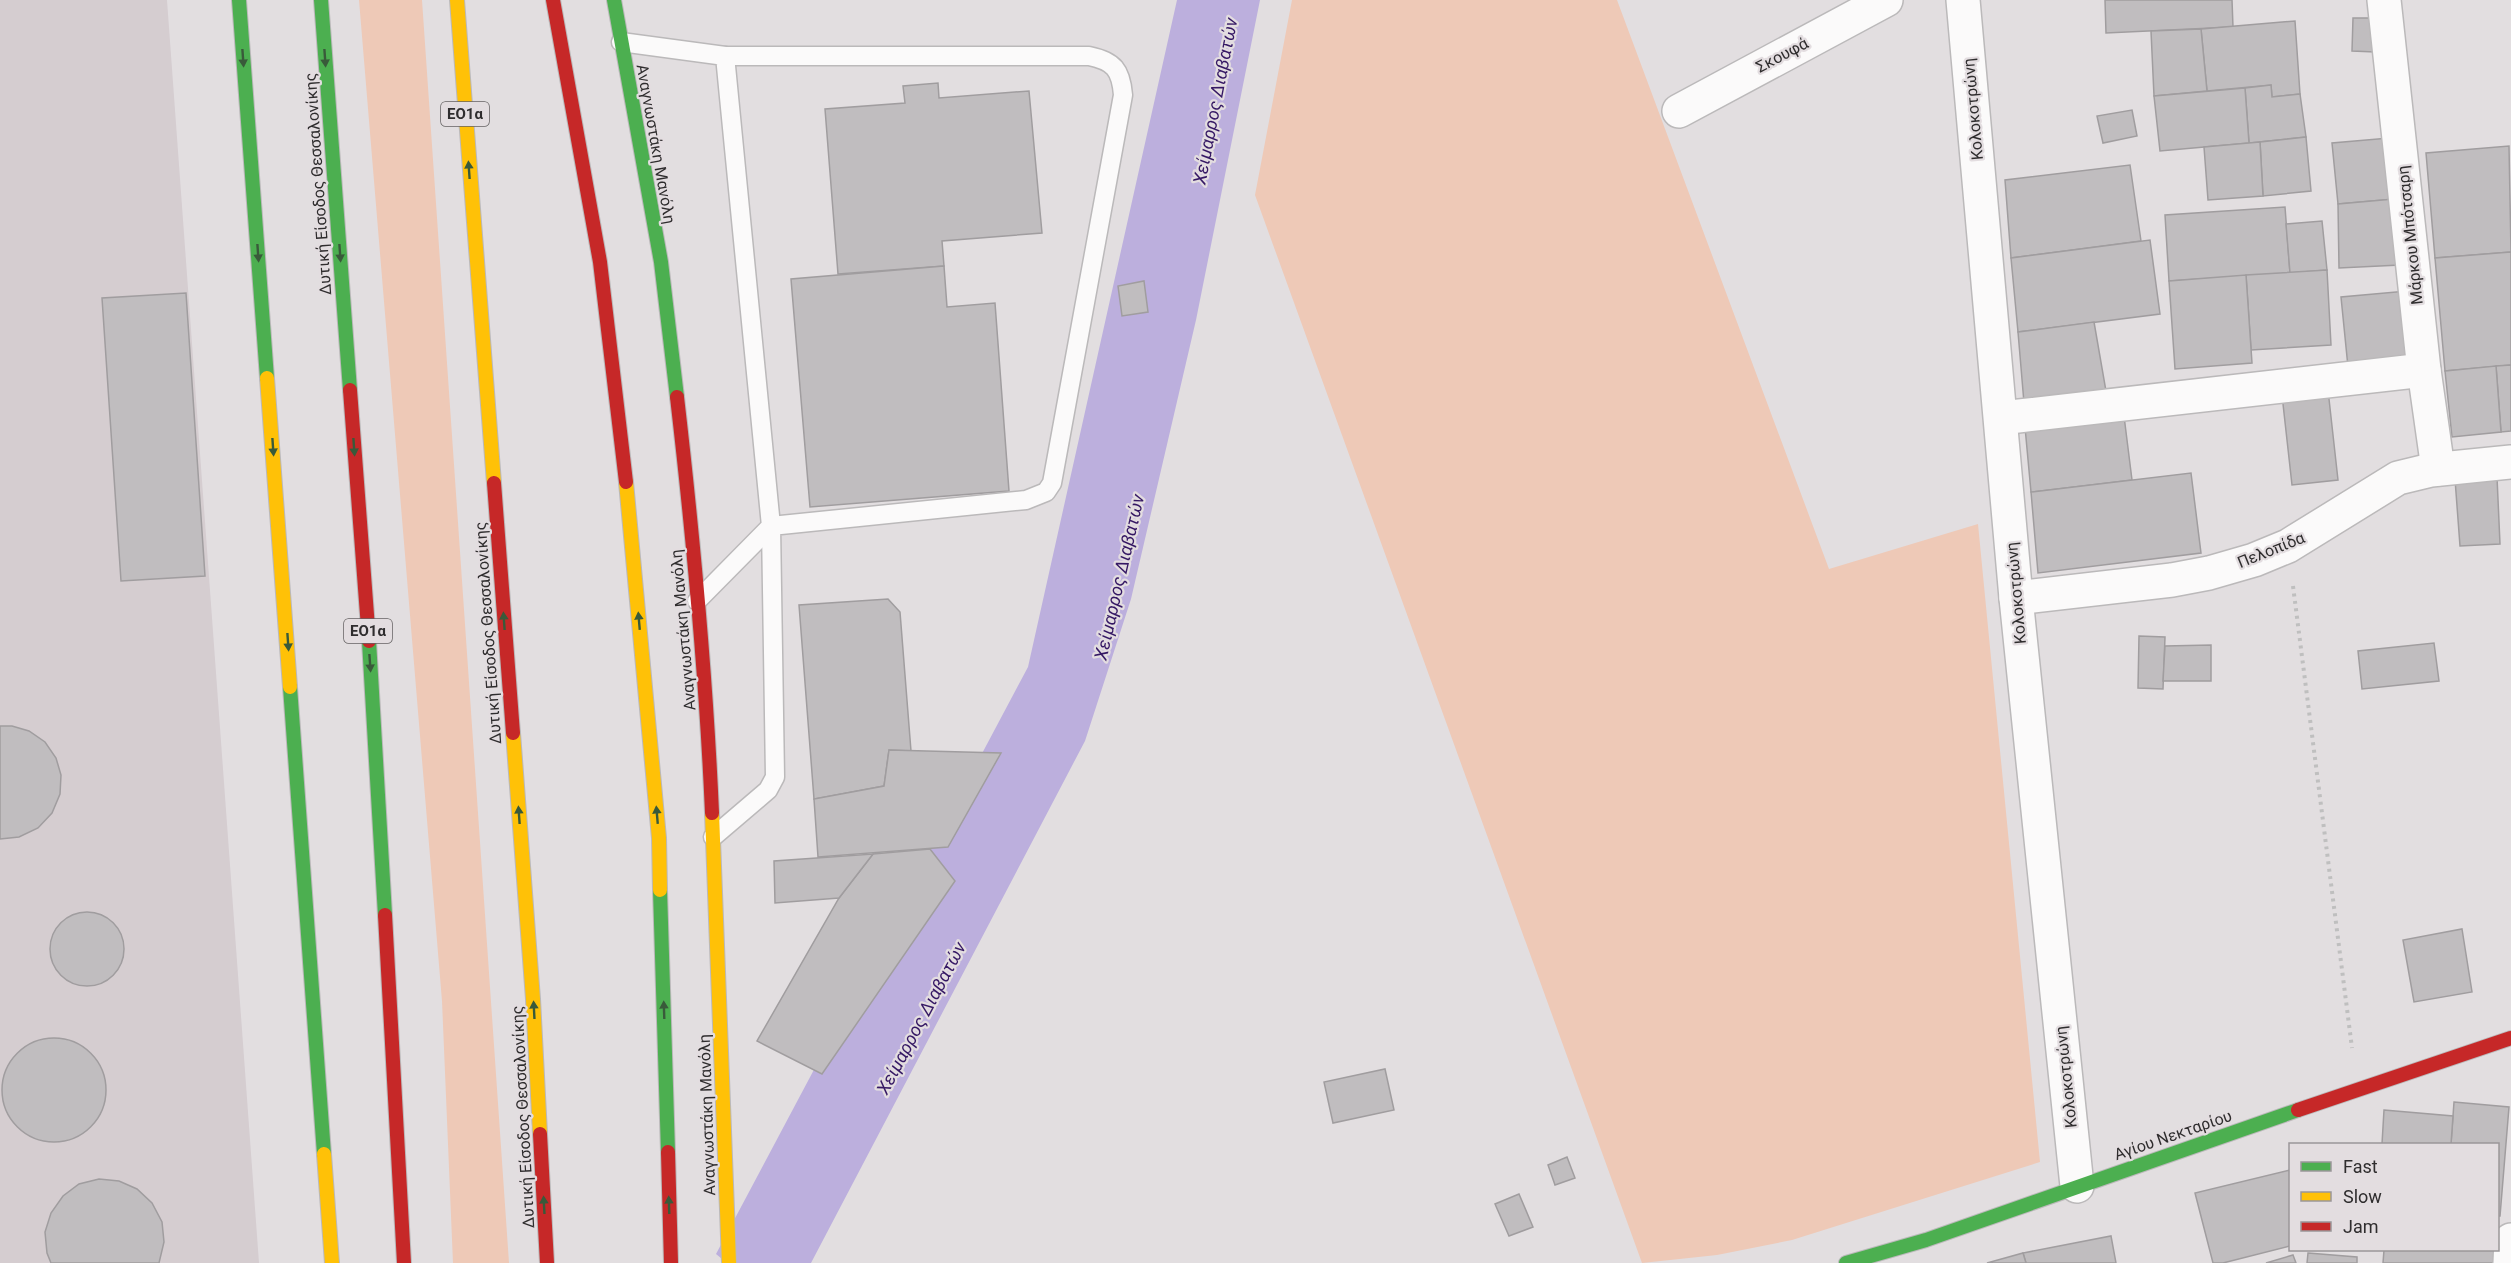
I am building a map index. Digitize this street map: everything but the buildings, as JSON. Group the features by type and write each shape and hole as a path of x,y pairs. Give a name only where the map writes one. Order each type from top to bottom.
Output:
{"main road":[{"path":"238,0 333,1263"},
{"name":"Δυτική Είσοδος Θεσσαλονίκης","path":"321,0 371,673 404,1263"},
{"name":"Δυτική Είσοδος Θεσσαλονίκης","path":"457,0 533,999 547,1263"},
{"path":"554,0 600,262 630,508 659,838 671,1263"},
{"name":"Αναγνωστάκη Μανόλη","path":"614,0 661,262 685,465 709,746 729,1263"},
{"name":"Αγίου Νεκταρίου","path":"1846,1263 1926,1240 2357,1089 2511,1038"}],"street":[{"name":"Σκουφά","path":"1679,111 1886,0"},
{"name":"Κολοκοτρώνη","path":"1963,0 2016,598 2077,1186"},
{"name":"Μάρκου Μπότσαρη","path":"2384,0 2424,370 2438,469"},
{"path":"2001,418 2424,370"},
{"name":"Πελοπίδα","path":"2016,598 2172,580 2254,560 2288,546 2398,478 2438,469 2511,462"},
{"path":"2510,1263 2511,1240"}],"lane":[{"path":"621,42 725,56 1089,56 1104,59 1115,68 1122,80 1123,95 1055,473 1046,492 1026,500 771,526 697,601"},
{"path":"713,837 768,790 775,777 771,526 725,56"}],"path":[{"path":"2288,546 2357,1089"}],"shaded area":[{"path":"0,0 167,0 259,1263 0,1263"},
{"path":"359,0 422,0 509,1263 453,1263 442,1001"},
{"path":"1292,0 1617,0 1829,569 1978,524 2040,1162 1792,1240 1717,1255 1642,1263 1255,195"}],"water":[{"name":"Χείμαρρος Διαβατών","path":"1177,0 1260,0 1196,320 1131,599 1085,741 811,1263 727,1263 716,1254 1028,667"}],"traffic: fast":[{"path":"239,0 267,378"},
{"path":"321,0 350,390"},
{"path":"614,0 661,262 677,397"},
{"path":"369,641 385,915"},
{"path":"290,687 324,1154"},
{"path":"660,890 668,1152"},
{"path":"1846,1263 1926,1240 2298,1110"}],"traffic: slow":[{"path":"457,0 494,483"},
{"path":"267,378 290,687"},
{"path":"626,482 659,838 660,890"},
{"path":"513,733 533,999 540,1134"},
{"path":"712,813 729,1263"},
{"path":"324,1154 332,1263"}],"traffic: jam":[{"path":"553,0 600,262 626,482"},
{"path":"350,390 369,641"},
{"path":"677,397 698,605 712,813"},
{"path":"494,483 513,733"},
{"path":"385,915 404,1263"},
{"path":"2298,1110 2511,1038"},
{"path":"540,1134 547,1263"},
{"path":"668,1152 671,1263"}]}
